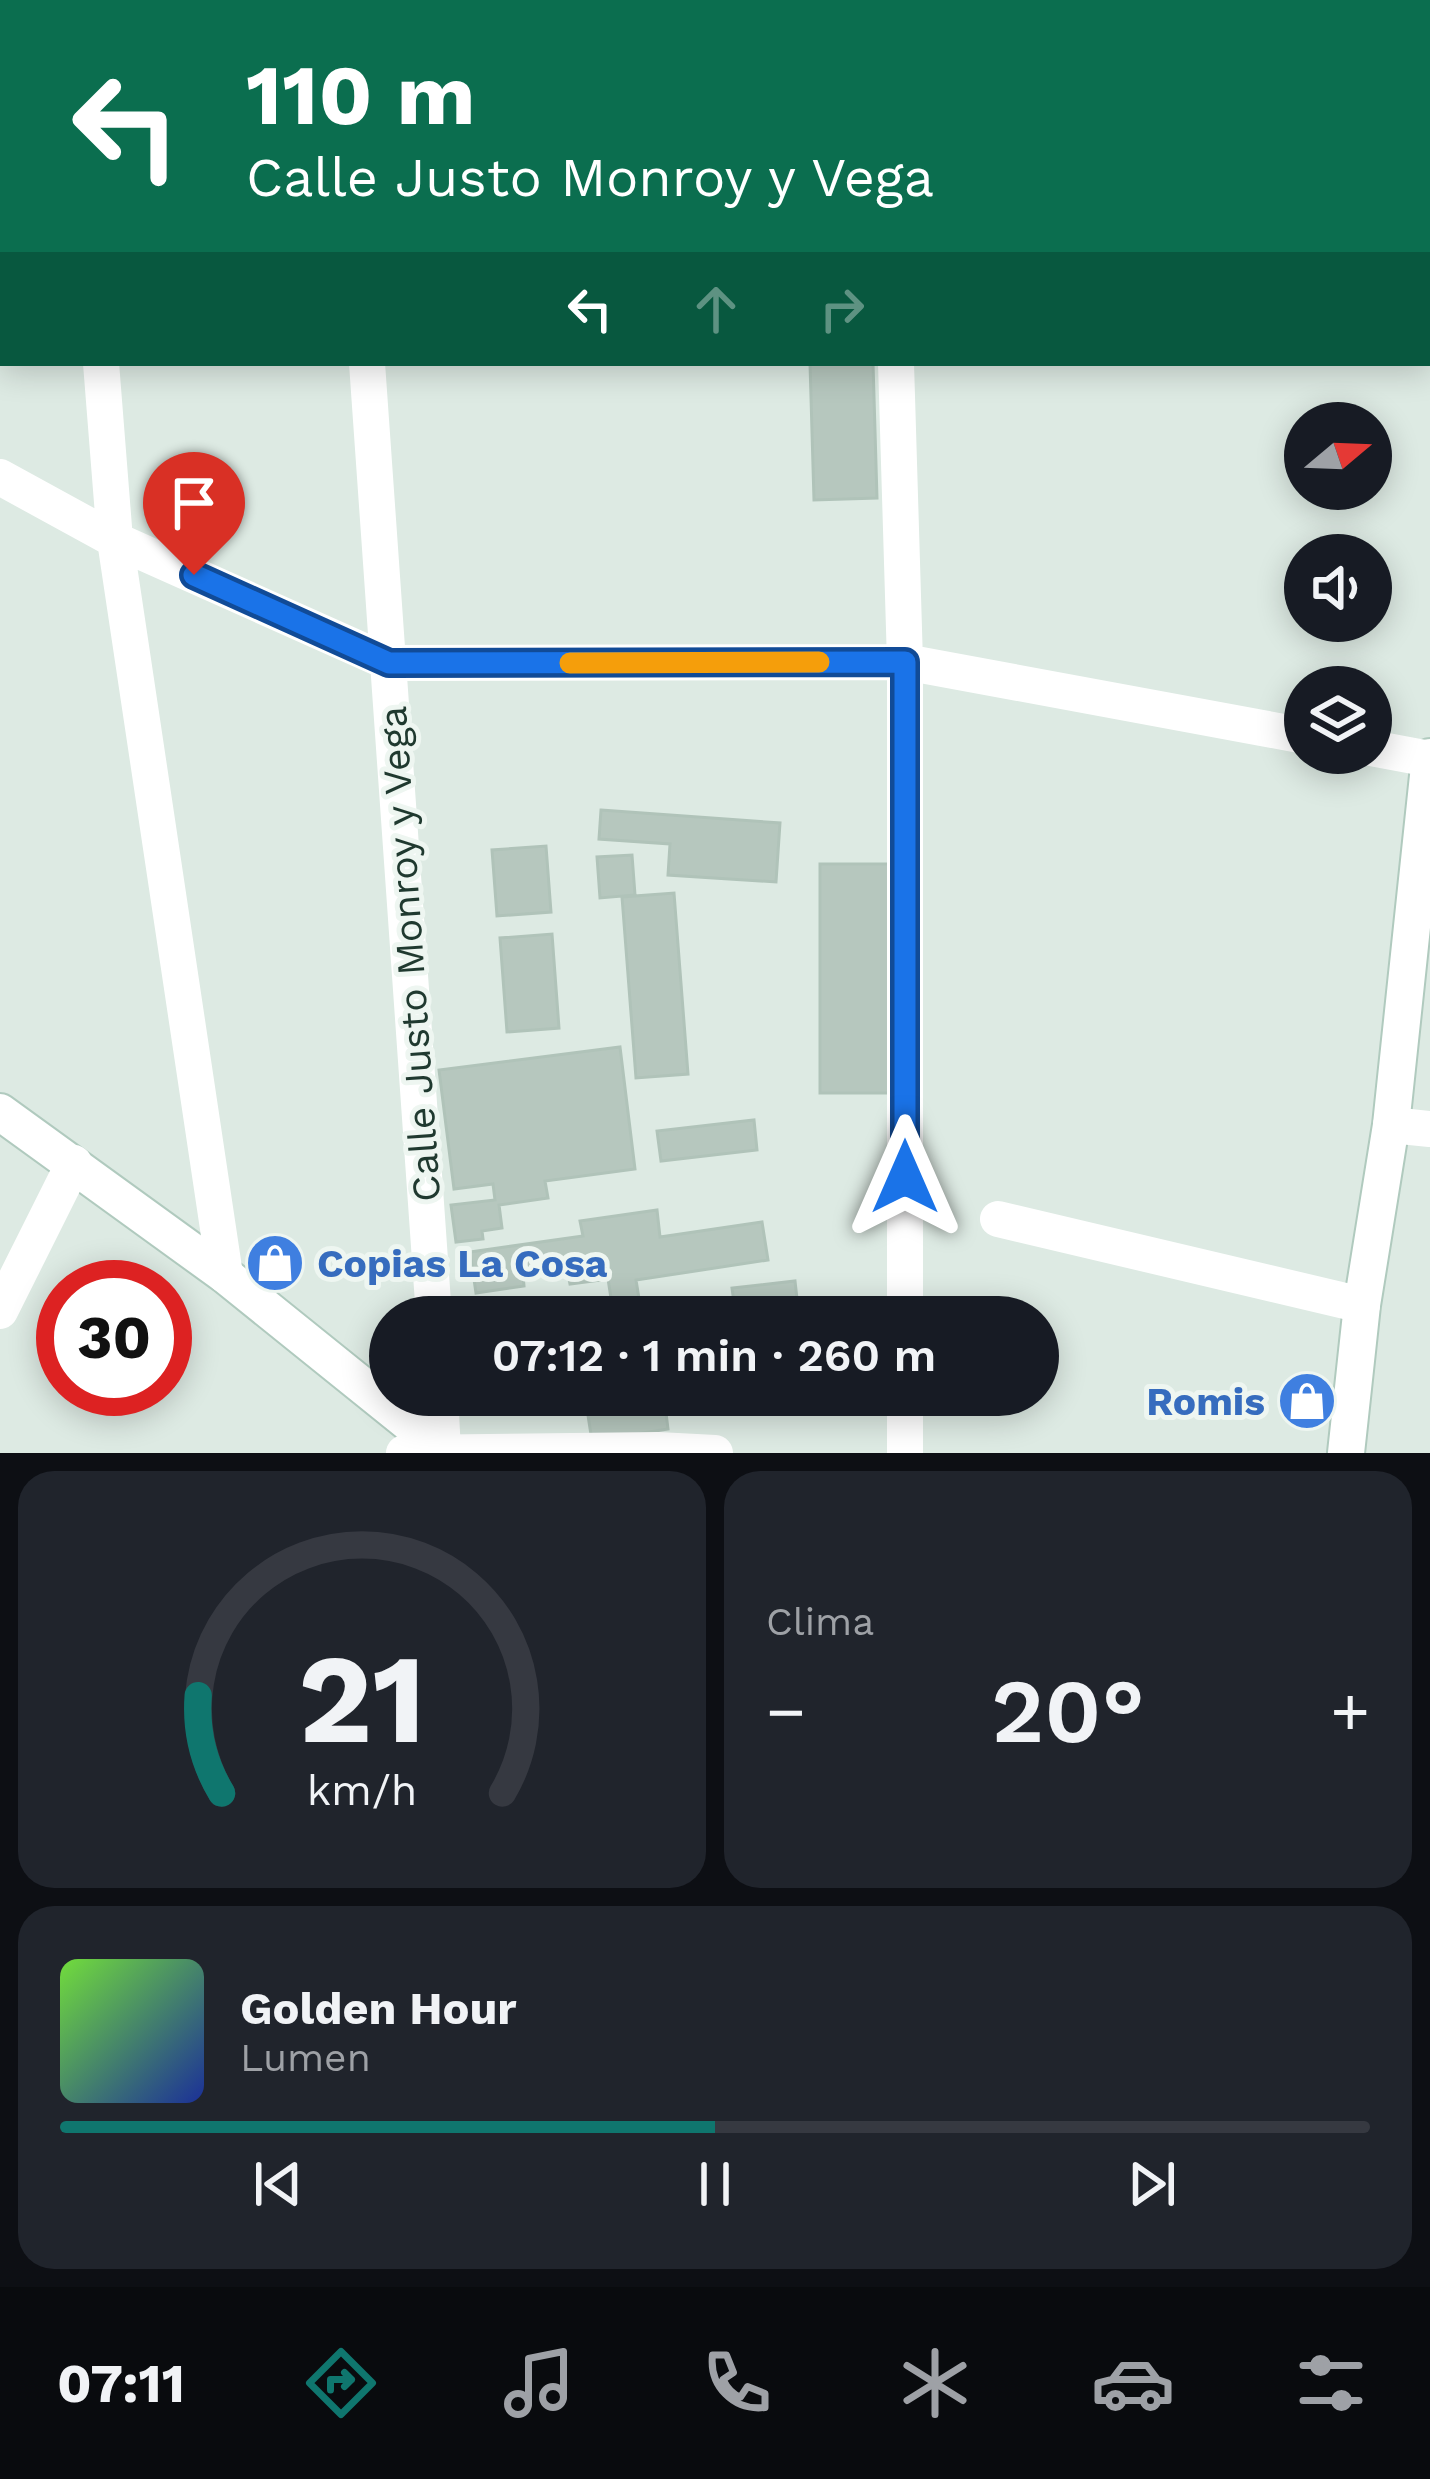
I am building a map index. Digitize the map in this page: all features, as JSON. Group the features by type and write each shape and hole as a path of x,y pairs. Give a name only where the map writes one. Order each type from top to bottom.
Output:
{"street":[{"path":"101,366 115,540 225,1275"},
{"name":"Calle Justo Monroy y Vega","path":"367,366 433,1296"},
{"path":"896,366 905,662 905,1296"},
{"name":"Calle Justo Monroy y Vega","path":"0,477 115,540 389,663 905,662 1284,732"},
{"path":"1346,1453 1362,1305 1390,1125 1430,758 1392,752"},
{"path":"0,1112 225,1275 445,1452"},
{"path":"1390,1125 1430,1129"},
{"path":"0,1311 74,1163"},
{"path":"998,1219 1362,1305"},
{"path":"442,1416 445,1452"},
{"path":"905,1416 905,1453"},
{"path":"404,1453 715,1453"}],"building":[{"path":"810,366 873,366 877,498 814,500"},
{"path":"601,810 780,823 776,882 668,875 670,844 599,839"},
{"path":"546,846 551,912 497,916 492,850"},
{"path":"632,855 635,895 600,898 597,857"},
{"path":"820,864 891,864 890,1093 820,1093"},
{"path":"674,893 688,1074 636,1078 622,897"},
{"path":"552,934 559,1028 507,1032 500,938"},
{"path":"620,1047 635,1169 545,1181 548,1198 499,1205 502,1228 482,1231 483,1239 456,1242 451,1205 495,1200 493,1184 454,1189 439,1070"},
{"path":"754,1120 757,1150 661,1161 657,1131"},
{"path":"657,1210 660,1237 762,1222 768,1260 636,1280 639,1296 611,1296 608,1279 570,1284 567,1269 523,1275 524,1286 476,1293 470,1252 583,1236 580,1221"},
{"path":"795,1281 797,1296 733,1296 732,1288"},
{"path":"588,1416 666,1416 668,1429 592,1441"}],"slow traffic":[{"path":"570,663 819,662"}],"place":[{"name":"Copias La Cosa","path":"275,1263"},
{"name":"Romis","path":"1307,1401"}],"route":[{"path":"194,575 389,663 905,662 905,1177"}]}
